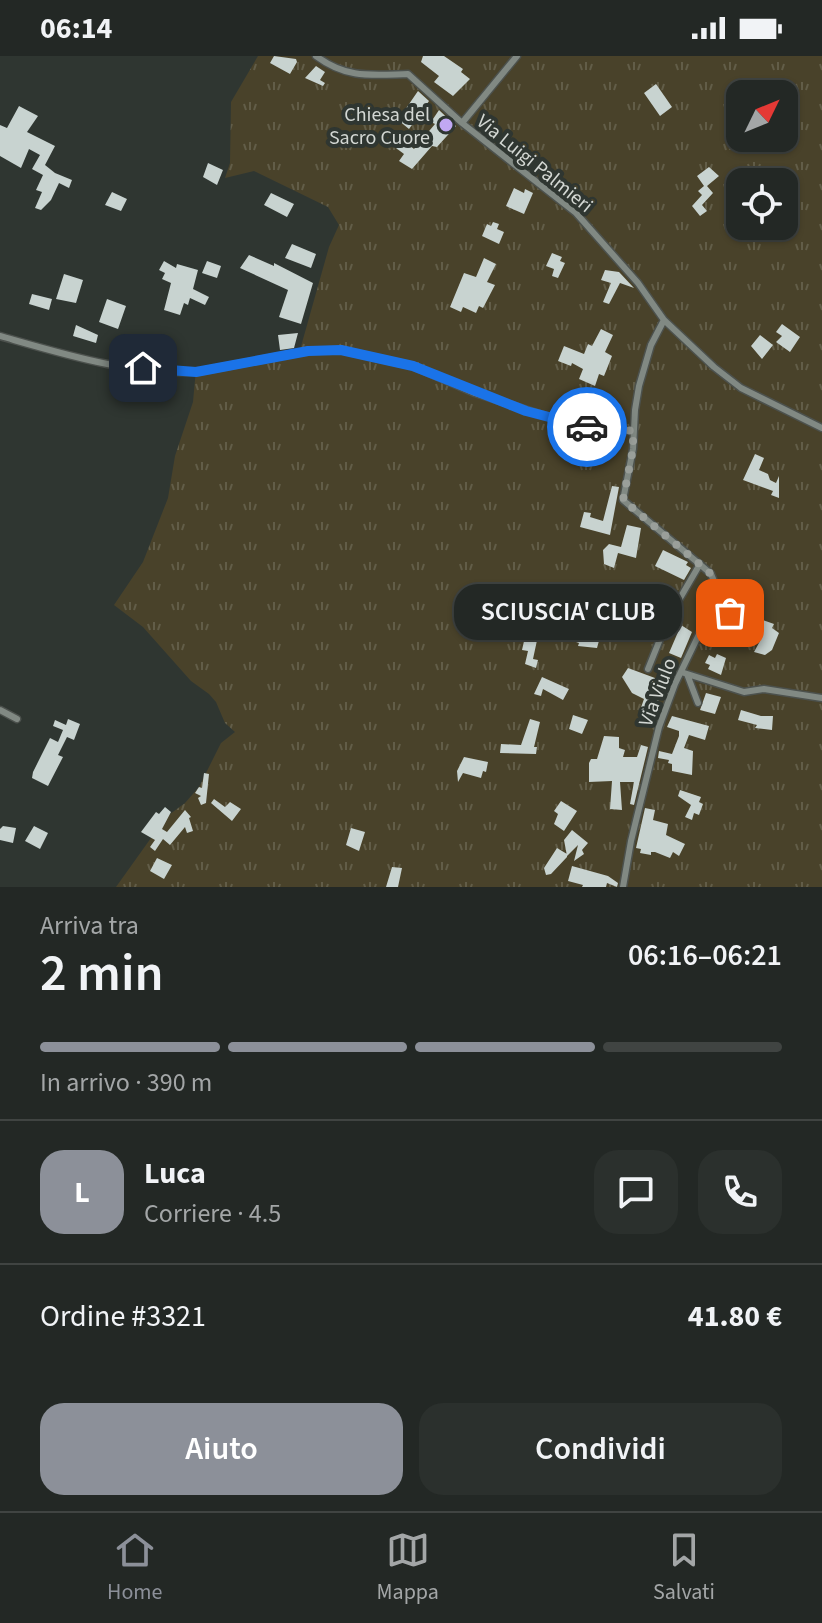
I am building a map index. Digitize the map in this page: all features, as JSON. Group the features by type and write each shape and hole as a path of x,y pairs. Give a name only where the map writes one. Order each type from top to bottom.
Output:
{"street":[{"name":"Via Luigi Palmieri","path":"316,56 351,75 408,74 462,123 576,213 638,283 664,320 714,367 741,388 822,428"},
{"path":"462,123 517,56"},
{"path":"664,320 644,370 635,410 633,449 623,500 700,564 717,584 719,593 715,605 730,613 741,628"},
{"path":"0,336 102,364 187,372 308,351 341,350 413,366 475,393 555,419 618,432 633,430"},
{"path":"648,669 669,617 700,564"},
{"name":"Via Viulo","path":"623,887 659,727 715,605"},
{"path":"684,673 744,692 764,689 822,698"},
{"path":"684,673 698,703"},
{"path":"0,710 17,719"}],"green space":[{"path":"258,56 822,56 822,887 116,887 166,817 185,803 199,787 221,743 235,732 225,723 209,694 191,681 143,627 114,605 143,562 168,498 175,456 193,402 196,369 300,350 329,247 339,225 328,207 254,171 225,178 230,163 231,102"}],"building":[{"path":"274,56 296,59 290,74 270,63"},
{"path":"423,56 444,56 463,69 461,72 470,79 453,96 434,82 439,76 421,62"},
{"path":"316,66 325,72 320,80 325,83 323,86 305,78"},
{"path":"656,84 672,107 660,116 644,93"},
{"path":"418,91 429,101 409,129 398,120"},
{"path":"19,106 38,116 27,132 55,146 45,165 72,180 69,188 59,183 51,200 41,210 35,208 42,192 36,190 43,175 32,169 40,155 29,149 21,168 0,156 0,125 7,128"},
{"path":"439,110 456,126 437,147 432,146 412,169 399,161 404,154 396,148 397,143 401,138 414,149 435,124 431,122"},
{"path":"208,163 223,170 217,185 203,177"},
{"path":"709,167 719,176 707,186 713,193 702,205 707,211 700,216 692,206 702,195 698,191 704,186 697,176"},
{"path":"514,188 533,193 524,214 506,206"},
{"path":"112,192 127,199 121,211 105,205"},
{"path":"271,193 294,204 287,217 264,205"},
{"path":"493,222 499,224 497,229 504,232 499,244 482,236 487,224 491,226"},
{"path":"292,244 316,254 311,268 285,258"},
{"path":"552,253 562,257 560,261 565,263 558,278 552,276 554,269 546,266"},
{"path":"249,255 274,266 274,263 313,283 301,324 279,317 288,290 240,268"},
{"path":"484,258 496,264 487,282 495,285 483,308 479,306 476,313 463,307 461,312 450,307 464,273 476,277"},
{"path":"164,261 176,268 177,264 198,270 193,289 209,297 205,305 190,298 188,305 184,303 180,315 164,310 171,283 162,279 165,273 159,270"},
{"path":"207,261 221,266 217,278 202,273"},
{"path":"605,270 619,272 634,288 620,283 609,304 603,302 611,283 601,280"},
{"path":"64,274 83,280 76,303 56,299"},
{"path":"32,294 52,299 49,310 29,304"},
{"path":"107,299 126,306 118,329 99,322"},
{"path":"782,324 800,337 790,352 776,342 782,336 776,332"},
{"path":"76,325 98,335 96,343 73,336"},
{"path":"601,329 613,335 605,352 612,356 604,376 599,374 595,386 579,379 583,369 558,361 564,346 584,354"},
{"path":"298,333 294,348 280,350 278,335"},
{"path":"760,335 773,345 762,359 751,346"},
{"path":"572,397 585,401 580,418 562,411 564,404 569,406"},
{"path":"755,454 764,458 759,470 776,483 779,476 779,498 771,495 773,491 743,480"},
{"path":"612,486 619,487 610,535 580,527 584,512 603,521"},
{"path":"627,525 641,528 636,558 618,553 614,568 604,564 603,550 609,544 621,547"},
{"path":"663,550 688,562 686,565 691,568 684,580 655,566"},
{"path":"482,584 512,592 507,612 515,613 501,632 493,629 504,606 476,599"},
{"path":"522,589 537,591 534,609 522,608"},
{"path":"741,590 752,596 746,605 750,607 744,617 723,602 725,598 734,603"},
{"path":"760,619 774,624 772,628 779,633 772,650 765,655 754,652 760,641 750,635"},
{"path":"681,625 692,632 681,658 669,653"},
{"path":"527,628 539,631 533,659 538,660 536,668 525,664 528,651 522,650"},
{"path":"579,631 600,637 597,648 578,646"},
{"path":"717,654 726,658 721,675 708,669 710,665 705,663 709,655 715,658"},
{"path":"628,668 655,678 648,689 661,693 651,721 638,716 644,699 632,693 622,677"},
{"path":"542,677 569,689 563,700 543,689 541,696 534,694"},
{"path":"706,693 721,697 715,714 700,710"},
{"path":"741,710 773,716 772,730 755,728 757,725 738,720"},
{"path":"573,715 588,720 582,734 569,729"},
{"path":"672,716 709,726 705,740 689,735 684,748 693,751 692,775 672,771 669,760 658,758 659,751 672,754 679,736 679,731 667,727"},
{"path":"68,719 80,724 74,740 67,737 58,755 63,757 48,786 32,778 33,772 50,738 58,742 63,730 53,726 55,720 66,725"},
{"path":"530,719 540,722 534,747 537,747 536,754 500,753 501,744 521,745"},
{"path":"604,736 619,737 619,748 625,750 623,757 637,757 641,745 648,747 634,805 630,804 634,782 620,782 622,810 610,809 612,781 589,782 589,763 591,759 597,759"},
{"path":"464,757 488,762 481,778 463,773 458,782 457,771"},
{"path":"204,773 209,774 206,803 201,805 198,798 201,796 195,793 199,787 202,788"},
{"path":"680,790 701,797 699,802 703,804 699,815 694,813 692,820 685,817 691,805 678,796"},
{"path":"214,799 225,807 230,802 241,809 232,821 211,803"},
{"path":"561,801 577,811 564,831 554,824 558,814 554,811"},
{"path":"165,807 171,812 162,829 167,832 185,810 191,817 193,831 187,833 185,827 170,845 163,839 155,851 150,847 155,840 141,832 156,812 159,814"},
{"path":"645,808 655,810 653,820 668,824 666,835 685,844 679,856 673,852 670,858 655,852 651,855 640,853 641,849 636,848"},
{"path":"3,826 16,828 13,843 0,840"},
{"path":"34,826 48,833 40,849 25,841"},
{"path":"351,828 365,832 359,851 346,845"},
{"path":"572,830 588,843 582,850 584,854 574,861 578,845 567,856 564,840"},
{"path":"557,848 567,857 551,874 546,875 544,868"},
{"path":"157,858 172,865 164,879 150,871"},
{"path":"572,866 608,876 618,883 617,887 607,883 606,887 582,887 568,881"},
{"path":"392,867 402,868 398,887 386,887"}],"way so far":[{"path":"587,427 618,432 633,430 633,449 623,500 711,574 719,593 715,605 730,613"}],"place":[{"name":"Chiesa del Sacro Cuore","path":"446,125"},
{"name":"SCIUSCIA' CLUB","path":"730,613"}],"route":[{"path":"143,368 196,372 308,351 341,350 413,366 526,411 587,427"}]}
